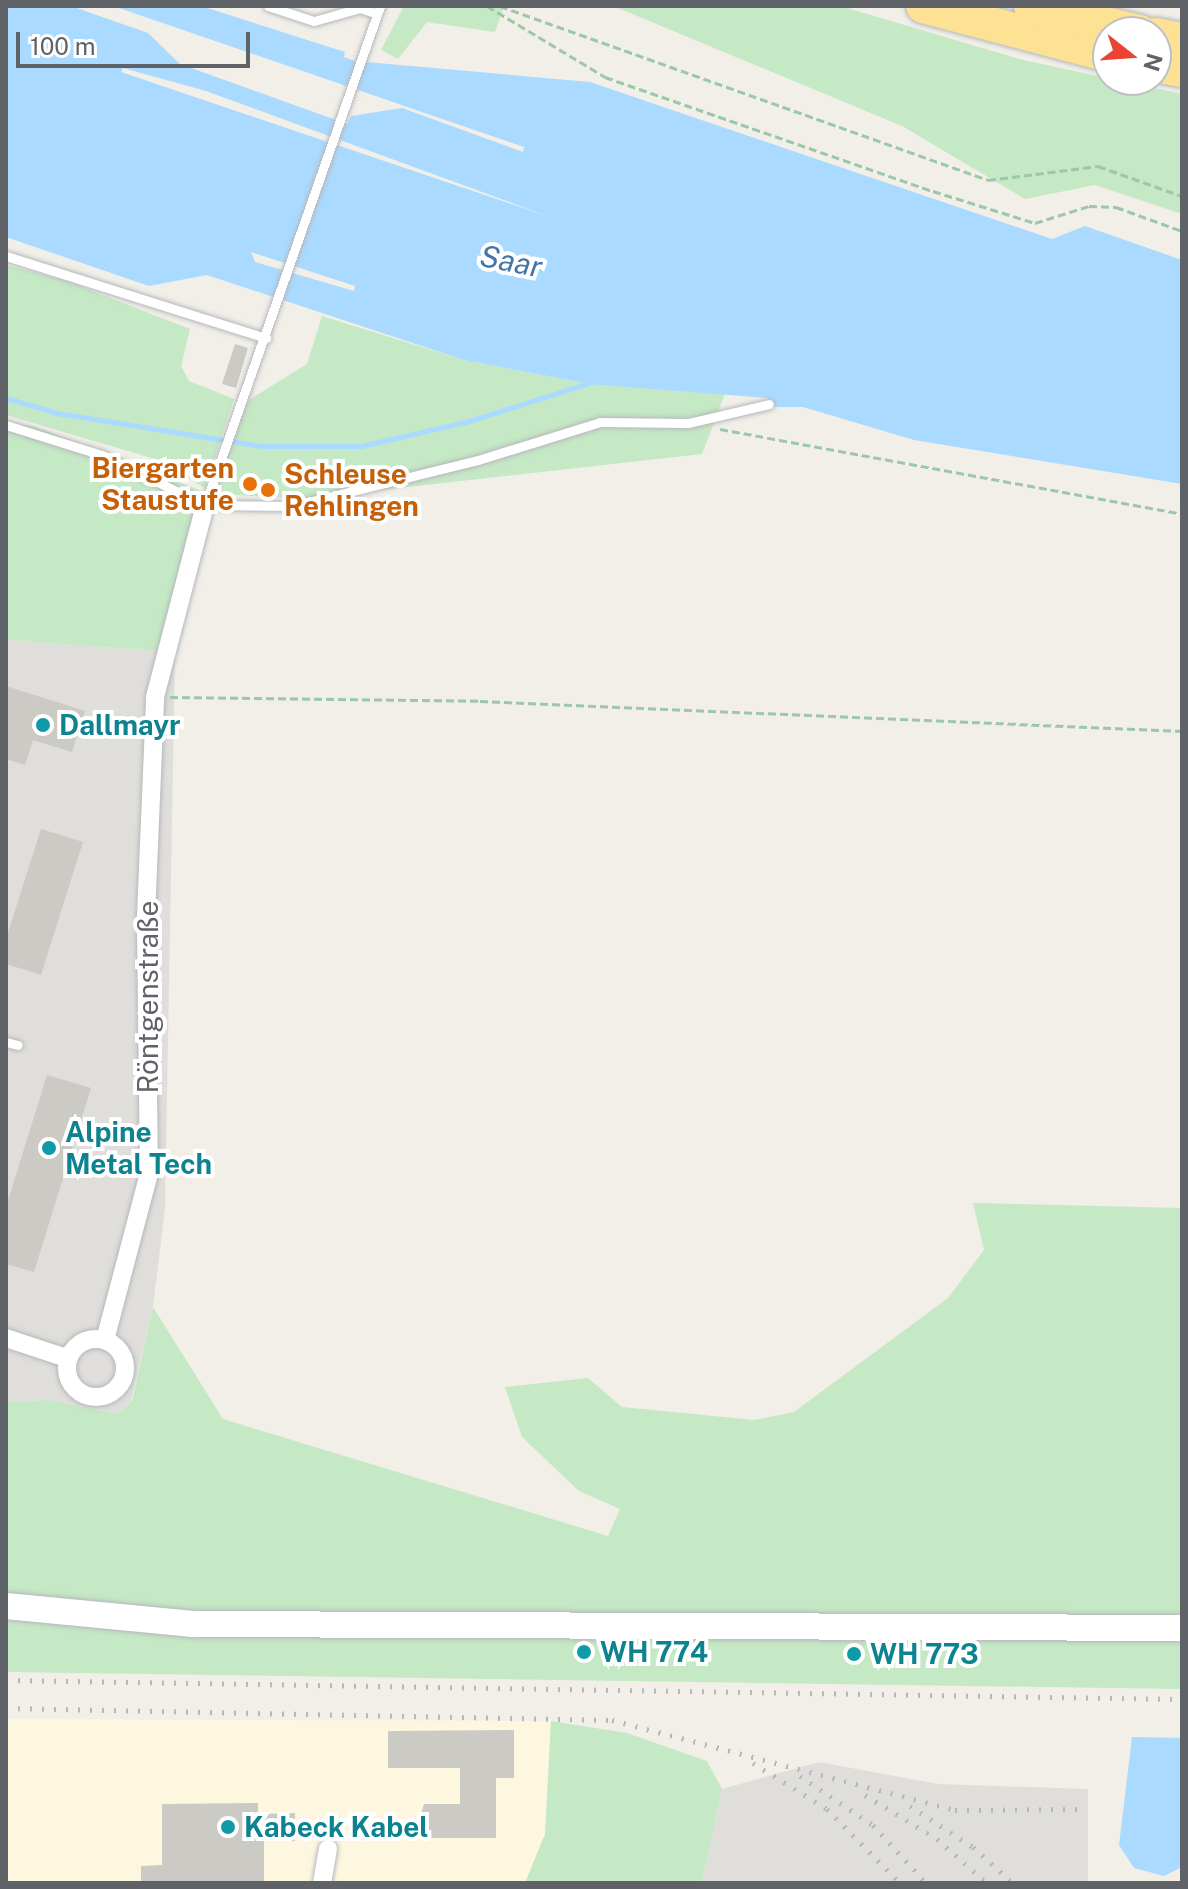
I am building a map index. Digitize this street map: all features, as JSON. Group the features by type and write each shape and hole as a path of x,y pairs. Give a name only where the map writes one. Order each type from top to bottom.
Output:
{"highway":[{"path":"923,6 1092,51"},
{"path":"1031,6 1092,21"}],"main road":[{"path":"6,1606 193,1624 1182,1628"}],"street":[{"name":"Röntgenstraße","path":"105,1340 149,1173 146,916 155,697 205,505"},
{"path":"6,1338 69,1359"},
{"path":"105,1340 120,1352 125,1370 109,1393 81,1392 69,1377 69,1359 79,1344 105,1340"},
{"path":"322,1883 328,1849"}],"lane":[{"path":"205,505 238,420 378,10 360,8 314,21 268,6"},
{"path":"6,256 266,338"},
{"path":"6,425 102,455 205,505 292,506 600,422 688,423 769,404"},
{"path":"6,1042 18,1045"}],"path":[{"path":"487,6 605,77 933,191 1035,223 1089,206 1116,207 1182,231"},
{"path":"500,6 988,180 1098,166 1182,196"},
{"path":"688,423 1182,514"},
{"path":"155,697 480,701 1182,731"}],"shaded area":[{"path":"6,640 175,652 165,1208 153,1307 131,1401 118,1414 49,1400 6,1402"},
{"path":"6,1719 551,1721 545,1834 525,1883 6,1883"},
{"path":"819,1762 938,1784 1088,1789 1088,1883 702,1883 722,1789"}],"green space":[{"path":"404,6 504,6 495,32 427,22 398,59 381,50"},
{"path":"613,6 840,6 1023,60 1092,75 1092,96 1182,94 1182,214 1095,185 1025,199 902,126"},
{"path":"6,265 64,280 190,329 181,366 189,381 234,399 205,488 155,459 6,415"},
{"path":"322,316 464,360 590,384 726,391 702,454 300,499 207,493 236,408 307,364"},
{"path":"6,424 34,426 207,493 175,652 6,640"},
{"path":"973,1203 1182,1208 1182,1689 6,1672 6,1402 49,1400 118,1414 132,1401 153,1307 223,1419 608,1536 620,1509 579,1491 522,1437 505,1387 588,1378 622,1407 754,1420 794,1412 948,1298 984,1250"},
{"path":"551,1721 627,1733 707,1761 722,1789 702,1883 525,1883 545,1834"}],"water":[{"name":"Saar","path":"6,6 71,6 148,33 180,64 347,124 351,116 402,108 523,152 524,147 113,6 201,6 345,52 344,57 355,61 590,82 1052,239 1085,226 1182,260 1182,484 914,440 803,407 771,407 768,398 590,384 464,360 207,275 149,286 6,237","holes":["123,68 206,91 550,217 121,72","251,252 355,286 354,291 255,262"]},
{"path":"1132,1737 1182,1738 1182,1867 1164,1876 1134,1868 1119,1845"}],"building":[{"path":"235,344 248,348 236,388 222,384"},
{"name":"Dallmayr","path":"6,686 85,711 72,752 33,740 25,765 6,759"},
{"path":"41,829 83,842 41,975 6,964 6,939"},
{"name":"Alpine Metal Tech","path":"47,1075 91,1088 34,1272 6,1264 6,1207"},
{"path":"514,1730 514,1778 496,1778 496,1838 424,1838 418,1823 424,1804 460,1804 460,1768 388,1768 388,1731"},
{"name":"Kabeck Kabel","path":"258,1803 258,1814 295,1813 295,1841 264,1841 264,1883 141,1883 141,1866 162,1865 162,1804"}],"waterway":[{"path":"6,398 57,413 261,446 361,446 469,421 595,381"}],"railway":[{"path":"6,1680 1182,1699"},
{"path":"6,1708 612,1720 955,1810 1079,1809"},
{"path":"753,1763 827,1809 900,1883"},
{"path":"800,1776 873,1825 926,1883"},
{"path":"865,1795 937,1839 987,1883"},
{"path":"910,1806 973,1847 1013,1883"}],"place":[{"name":"Biergarten Staustufe","path":"250,484"},
{"name":"Schleuse Rehlingen","path":"268,490"},
{"name":"Dallmayr","path":"43,725"},
{"name":"Alpine Metal Tech","path":"49,1148"},
{"name":"WH 774","path":"584,1652"},
{"name":"WH 773","path":"854,1654"},
{"name":"Kabeck Kabel","path":"228,1827"}]}
